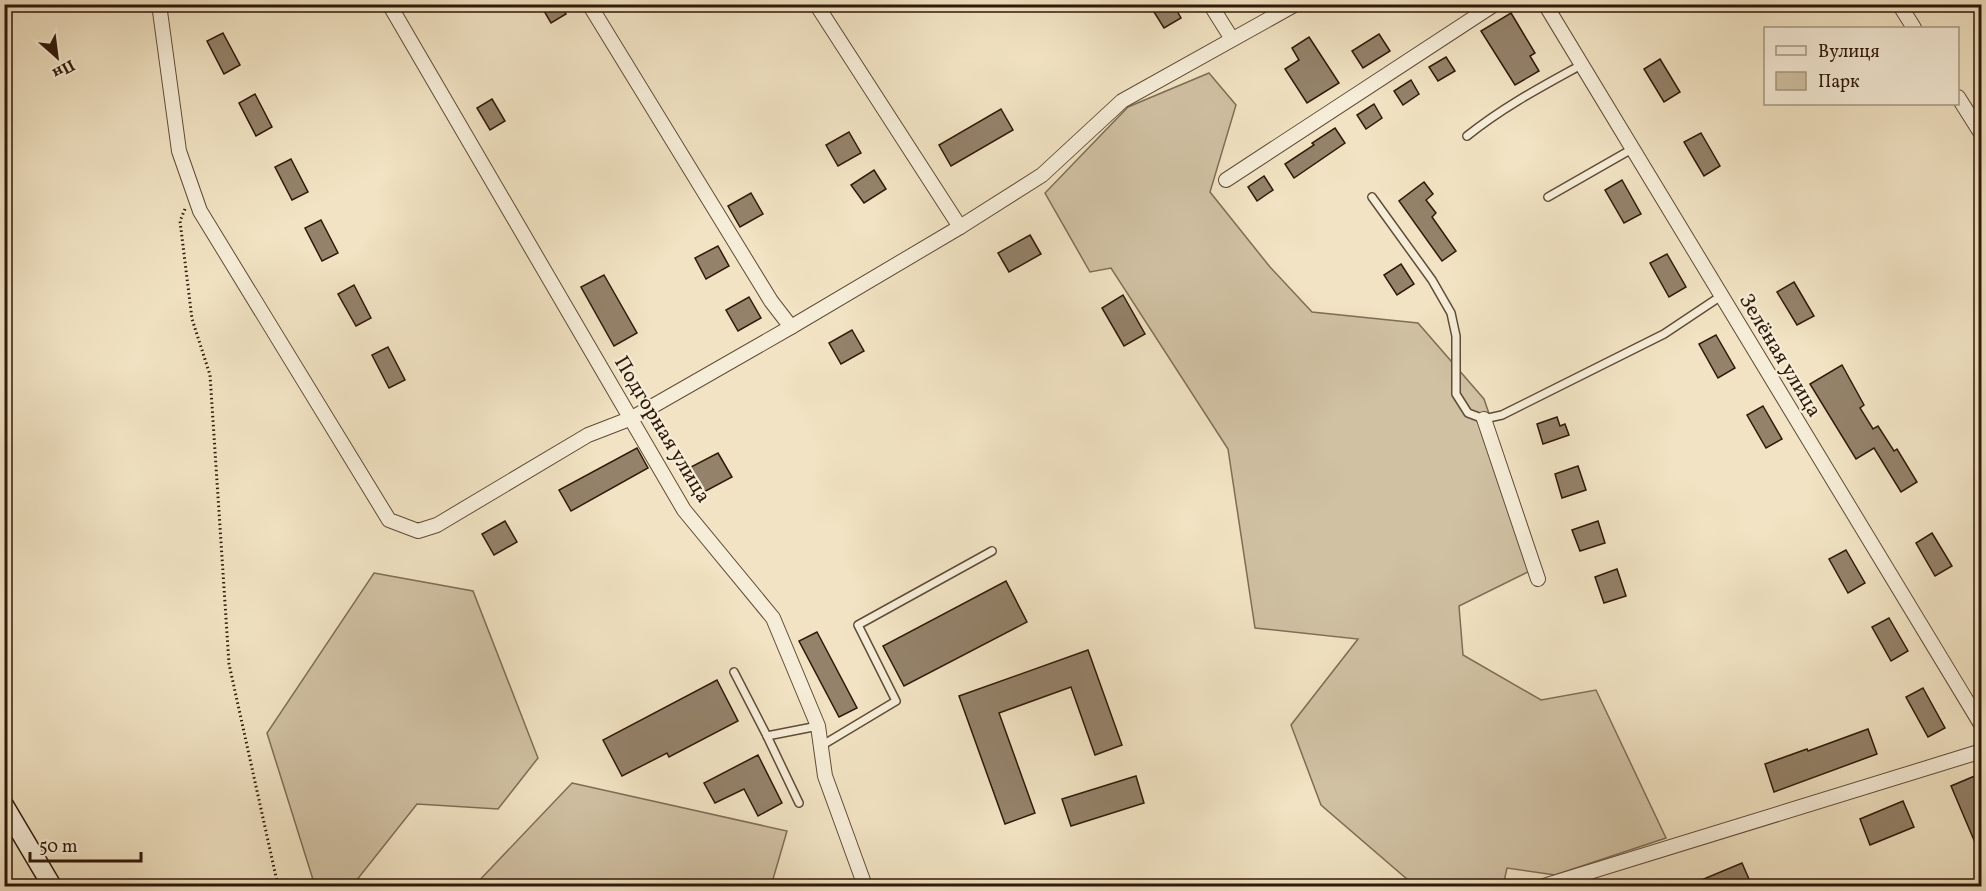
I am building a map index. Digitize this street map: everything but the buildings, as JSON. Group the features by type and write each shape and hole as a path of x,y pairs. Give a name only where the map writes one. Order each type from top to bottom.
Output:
{"main road":[{"path":"4,805 52,886"}],"street":[{"path":"159,4 179,152 200,211 389,519 418,531 437,525 588,435 632,418 960,227 1042,175 1122,101 1296,4"},
{"name":"Подгорная улица","path":"389,4 684,510 773,618 818,726 825,776 865,886"},
{"path":"589,4 771,301 791,327"},
{"path":"816,4 960,227"},
{"path":"1210,4 1232,39"},
{"path":"1226,180 1495,4"},
{"name":"Зелёная улица","path":"1545,4 1982,726"},
{"path":"1899,4 1913,27"},
{"path":"1959,99 1982,135"},
{"path":"1484,419 1538,579"},
{"path":"1544,886 1982,751"}],"lane":[{"path":"1467,136 1516,100 1581,65"},
{"path":"1548,197 1632,148"},
{"path":"1372,198 1432,280 1451,313 1456,336 1456,394 1468,413 1484,419 1502,415 1664,334 1721,296"},
{"path":"821,746 896,701 858,625 992,551"},
{"path":"734,672 799,803"},
{"path":"767,736 818,726"}],"path":[{"path":"193,190 180,220 192,319 210,375 229,664 278,886"}],"green space":[{"path":"1209,73 1236,105 1210,192 1270,267 1312,312 1418,323 1484,399 1526,522 1538,567 1459,606 1463,655 1541,700 1596,690 1666,838 1555,875 1507,868 1503,886 1415,886 1321,805 1291,725 1358,639 1255,628 1228,449 1111,268 1090,272 1045,193 1128,107"},
{"path":"374,573 473,591 538,758 498,809 417,804 352,886 315,886 267,733"},
{"path":"572,783 787,831 771,886 474,886"}]}
